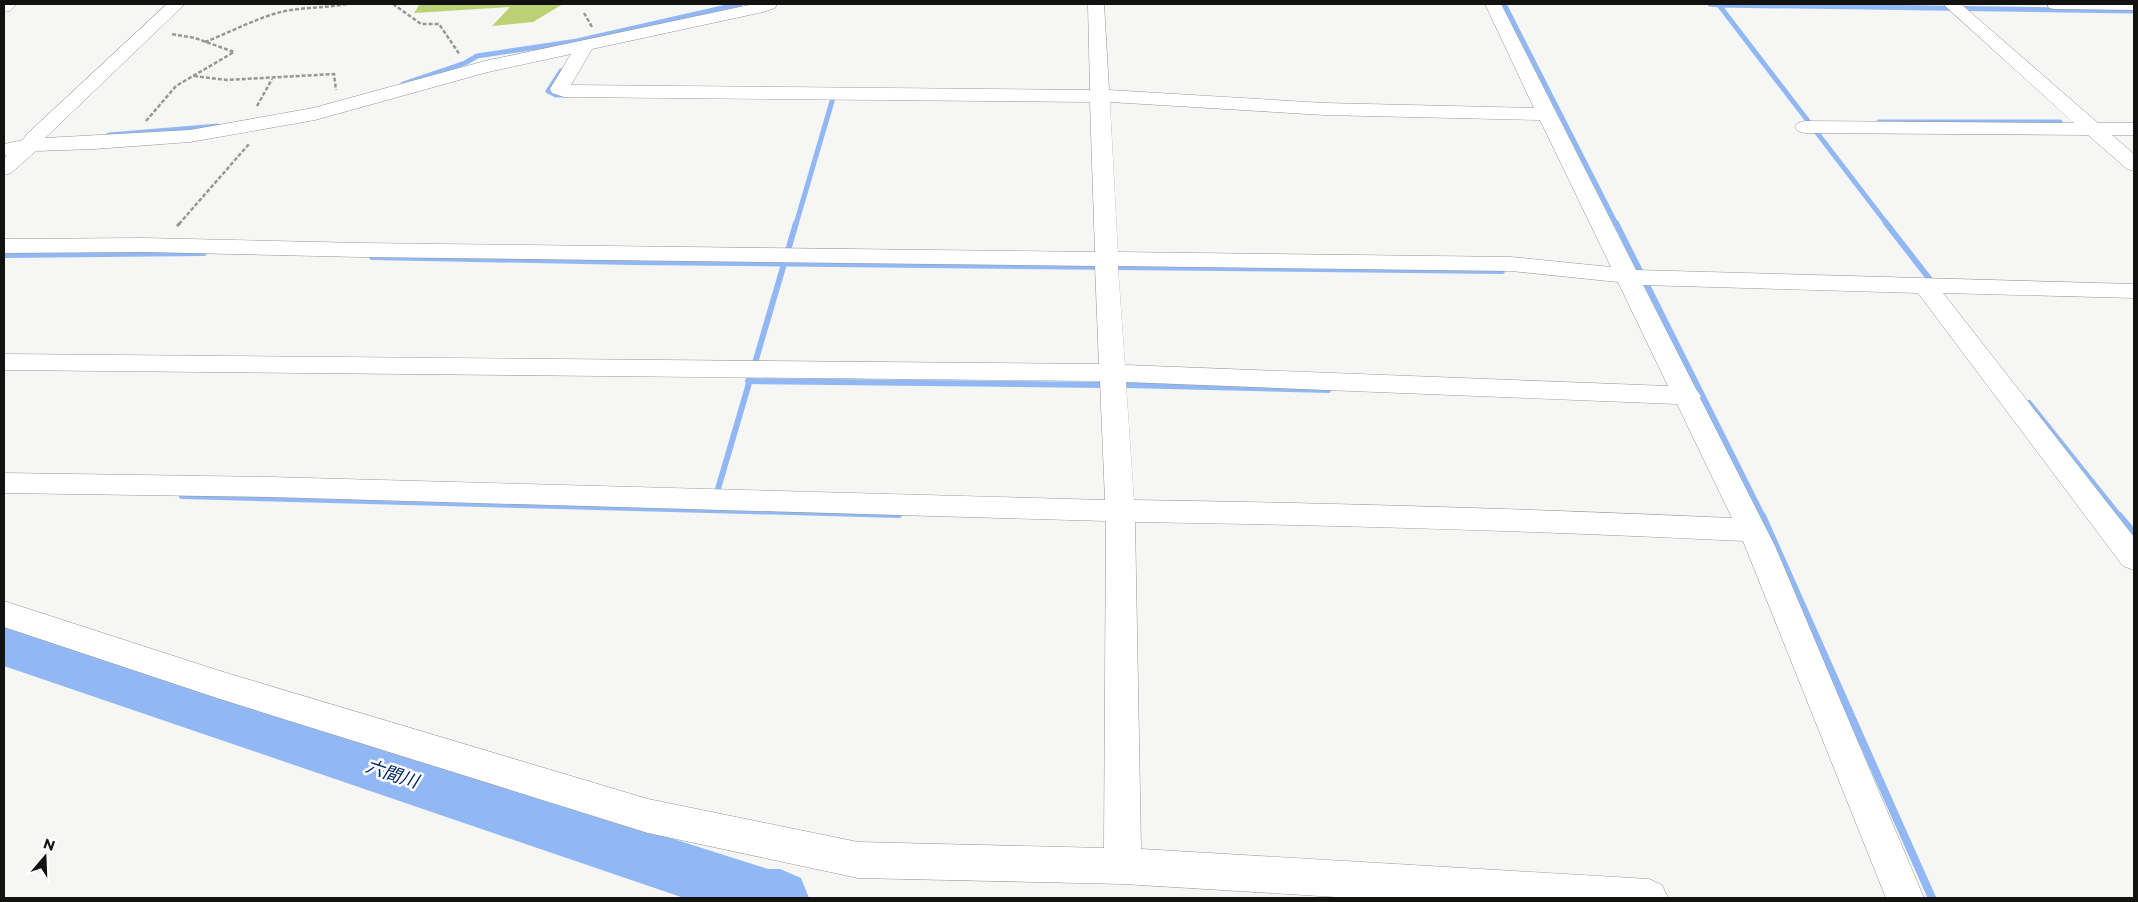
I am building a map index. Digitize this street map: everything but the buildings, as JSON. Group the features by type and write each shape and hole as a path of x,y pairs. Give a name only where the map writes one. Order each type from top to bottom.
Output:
{"street":[{"path":"4,7 9,4"},
{"path":"4,169 27,149 34,138 177,4"},
{"path":"4,150 29,145 158,139 226,131 315,114 477,69 769,4"},
{"path":"1096,4 1107,264 1121,518 1123,866"},
{"path":"1492,4 1549,118 1639,277 1688,396 1755,536 1906,898"},
{"path":"2055,4 2134,5"},
{"path":"1955,7 2134,165"},
{"path":"583,44 559,89 564,91 1101,100 1549,118"},
{"path":"1810,127 2134,129"},
{"path":"4,246 144,245 787,255 1107,264 1512,264 1639,277 2134,292"},
{"path":"1936,287 2134,558"},
{"path":"4,362 1113,373 1688,396"},
{"path":"4,484 270,487 713,500 1121,518 1511,519 1755,536"},
{"path":"4,614 220,685 648,816 858,860 1123,866 1649,898"}],"path":[{"path":"205,43 282,12 301,8 331,7 347,4"},
{"path":"394,4 421,24 439,24 463,60"},
{"path":"583,44 584,13"},
{"path":"143,35 187,35 234,52 176,86 146,122"},
{"path":"194,76 227,80 334,74 337,92"},
{"path":"254,112 272,78"},
{"path":"173,231 253,138"}],"green space":[{"path":"420,4 563,4 533,22 492,26 510,7 414,13"}],"waterway":[{"path":"403,84 465,63 477,56 577,41 740,4"},
{"path":"1504,4 1616,224"},
{"path":"1710,4 1719,5"},
{"path":"1719,5 2134,11"},
{"path":"1719,5 1887,224"},
{"path":"561,71 548,91 556,95 566,95"},
{"path":"796,224 833,98"},
{"path":"1879,122 2060,122"},
{"path":"109,135 218,126"},
{"path":"784,264 796,223"},
{"path":"1616,223 1763,517"},
{"path":"1886,223 1935,286"},
{"path":"4,255 204,253"},
{"path":"372,257 784,264"},
{"path":"750,381 784,264"},
{"path":"784,264 1502,271"},
{"path":"715,499 750,381"},
{"path":"750,381 1104,385"},
{"path":"1127,385 1328,390"},
{"path":"2029,403 2120,517"},
{"path":"182,496 899,515"},
{"path":"1762,516 1932,898"},
{"path":"2119,516 2134,534"},
{"name":"六間川","path":"4,646 768,898 780,898"}]}
